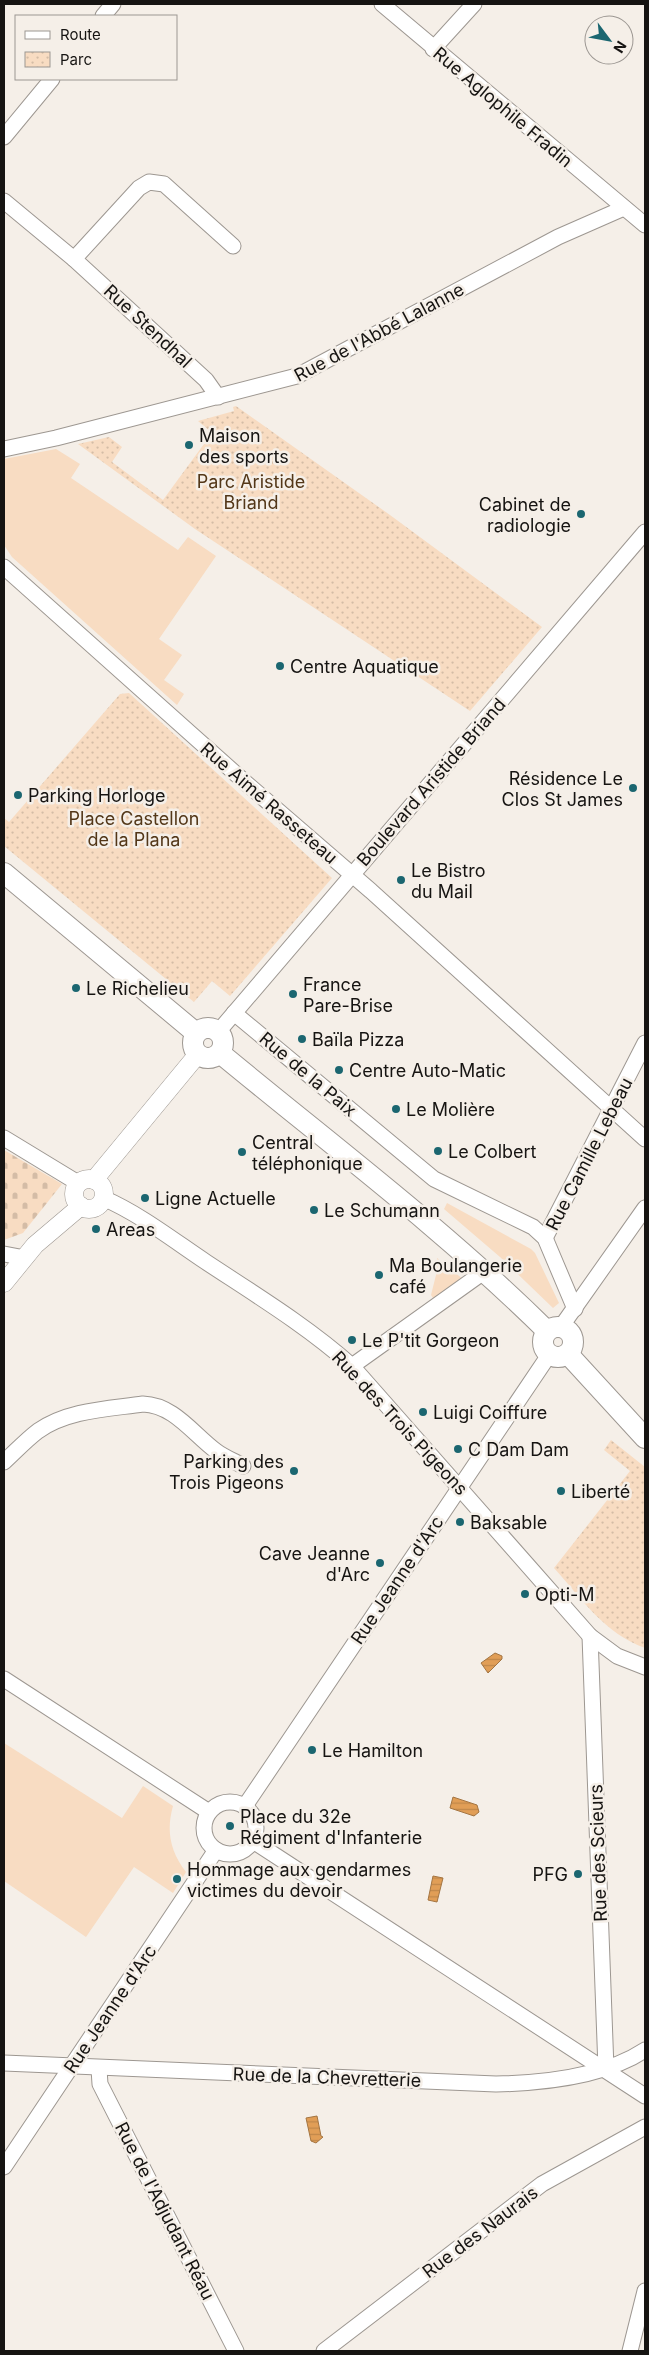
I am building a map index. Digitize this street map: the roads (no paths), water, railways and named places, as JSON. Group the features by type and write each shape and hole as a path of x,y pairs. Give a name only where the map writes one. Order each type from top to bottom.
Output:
{"main road":[{"path":"4,873 196,1033"},
{"path":"204,1028 218,1032 223,1039 220,1052 212,1058 198,1054 193,1042 196,1033 204,1028"},
{"path":"220,1052 554,1329 570,1331 574,1340 572,1350 559,1354"},
{"path":"554,1329 542,1341 543,1346 559,1354 645,1438"}],"street":[{"path":"104,15 113,4"},
{"name":"Rue Aglophile Fradin","path":"382,4 433,49 645,225"},
{"path":"433,49 474,4"},
{"path":"4,136 51,80"},
{"path":"74,259 139,188 149,182 164,184 233,246"},
{"name":"Rue Stendhal","path":"4,201 74,259 206,380 218,397"},
{"name":"Rue de l'Abbé Lalanne","path":"4,449 297,376 558,237 624,208"},
{"name":"Boulevard Aristide Briand","path":"218,1032 645,532"},
{"name":"Rue Aimé Rasseteau","path":"4,567 352,875 645,1139"},
{"name":"Rue de la Paix","path":"234,1013 434,1179 533,1227 545,1238"},
{"name":"Rue Camille Lebeau","path":"545,1238 645,1043"},
{"path":"4,1138 86,1182 103,1190 102,1198 94,1208 81,1206 74,1196 86,1182 198,1054"},
{"name":"Rue des Trois Pigeons","path":"102,1198 133,1213 261,1298 313,1333 352,1366 590,1636 617,1656 645,1667"},
{"path":"4,1283 36,1246 81,1206"},
{"path":"554,1329 575,1309 645,1208"},
{"path":"545,1238 575,1309"},
{"path":"4,1254 25,1258"},
{"path":"352,1366 485,1271"},
{"name":"Rue Jeanne d'Arc","path":"245,1806 460,1488 559,1354"},
{"path":"4,1462 37,1431 51,1423 69,1416 152,1404 171,1412 217,1452 243,1466"},
{"name":"Rue des Scieurs","path":"590,1636 606,2069"},
{"path":"4,1679 209,1812"},
{"path":"230,1801 245,1806 255,1818 256,1834 253,1841 248,1848 232,1854 216,1850 204,1835 205,1819 209,1812 214,1806 230,1801"},
{"path":"253,1841 645,2096"},
{"name":"Rue Jeanne d'Arc","path":"4,2167 216,1850"},
{"name":"Rue de la Chevretterie","path":"4,2063 99,2069 496,2084 526,2083 606,2069 627,2062 645,2050"},
{"name":"Rue de l'Adjudant Réau","path":"99,2069 100,2084 236,2351"},
{"name":"Rue des Naurais","path":"324,2351 542,2184 645,2126"},
{"path":"630,2351 645,2291"}],"place":[{"name":"Maison des sports","path":"189,445"},
{"name":"Cabinet de radiologie","path":"581,514"},
{"name":"Centre Aquatique","path":"280,666"},
{"name":"Résidence Le Clos St James","path":"633,788"},
{"name":"Parking Horloge","path":"18,795"},
{"name":"Le Bistro du Mail","path":"401,880"},
{"name":"Le Richelieu","path":"76,988"},
{"name":"France Pare-Brise","path":"293,994"},
{"name":"Baïla Pizza","path":"302,1039"},
{"name":"Centre Auto-Matic","path":"339,1070"},
{"name":"Le Molière","path":"396,1109"},
{"name":"Le Colbert","path":"438,1151"},
{"name":"Central téléphonique","path":"242,1152"},
{"name":"Ligne Actuelle","path":"145,1198"},
{"name":"Le Schumann","path":"314,1210"},
{"name":"Areas","path":"96,1229"},
{"name":"Ma Boulangerie café","path":"379,1275"},
{"name":"Le P'tit Gorgeon","path":"352,1340"},
{"name":"Luigi Coiffure","path":"423,1412"},
{"name":"C Dam Dam","path":"458,1449"},
{"name":"Parking des Trois Pigeons","path":"294,1471"},
{"name":"Liberté","path":"561,1491"},
{"name":"Baksable","path":"460,1522"},
{"name":"Cave Jeanne d'Arc","path":"380,1563"},
{"name":"Opti-M","path":"525,1594"},
{"name":"Le Hamilton","path":"312,1750"},
{"name":"Place du 32e Régiment d'Infanterie","path":"230,1826"},
{"name":"PFG","path":"578,1874"},
{"name":"Hommage aux gendarmes victimes du devoir","path":"177,1879"}],"park label":[{"name":"Parc Aristide Briand","path":"251,491"},
{"name":"Place Castellon de la Plana","path":"134,828"}]}
